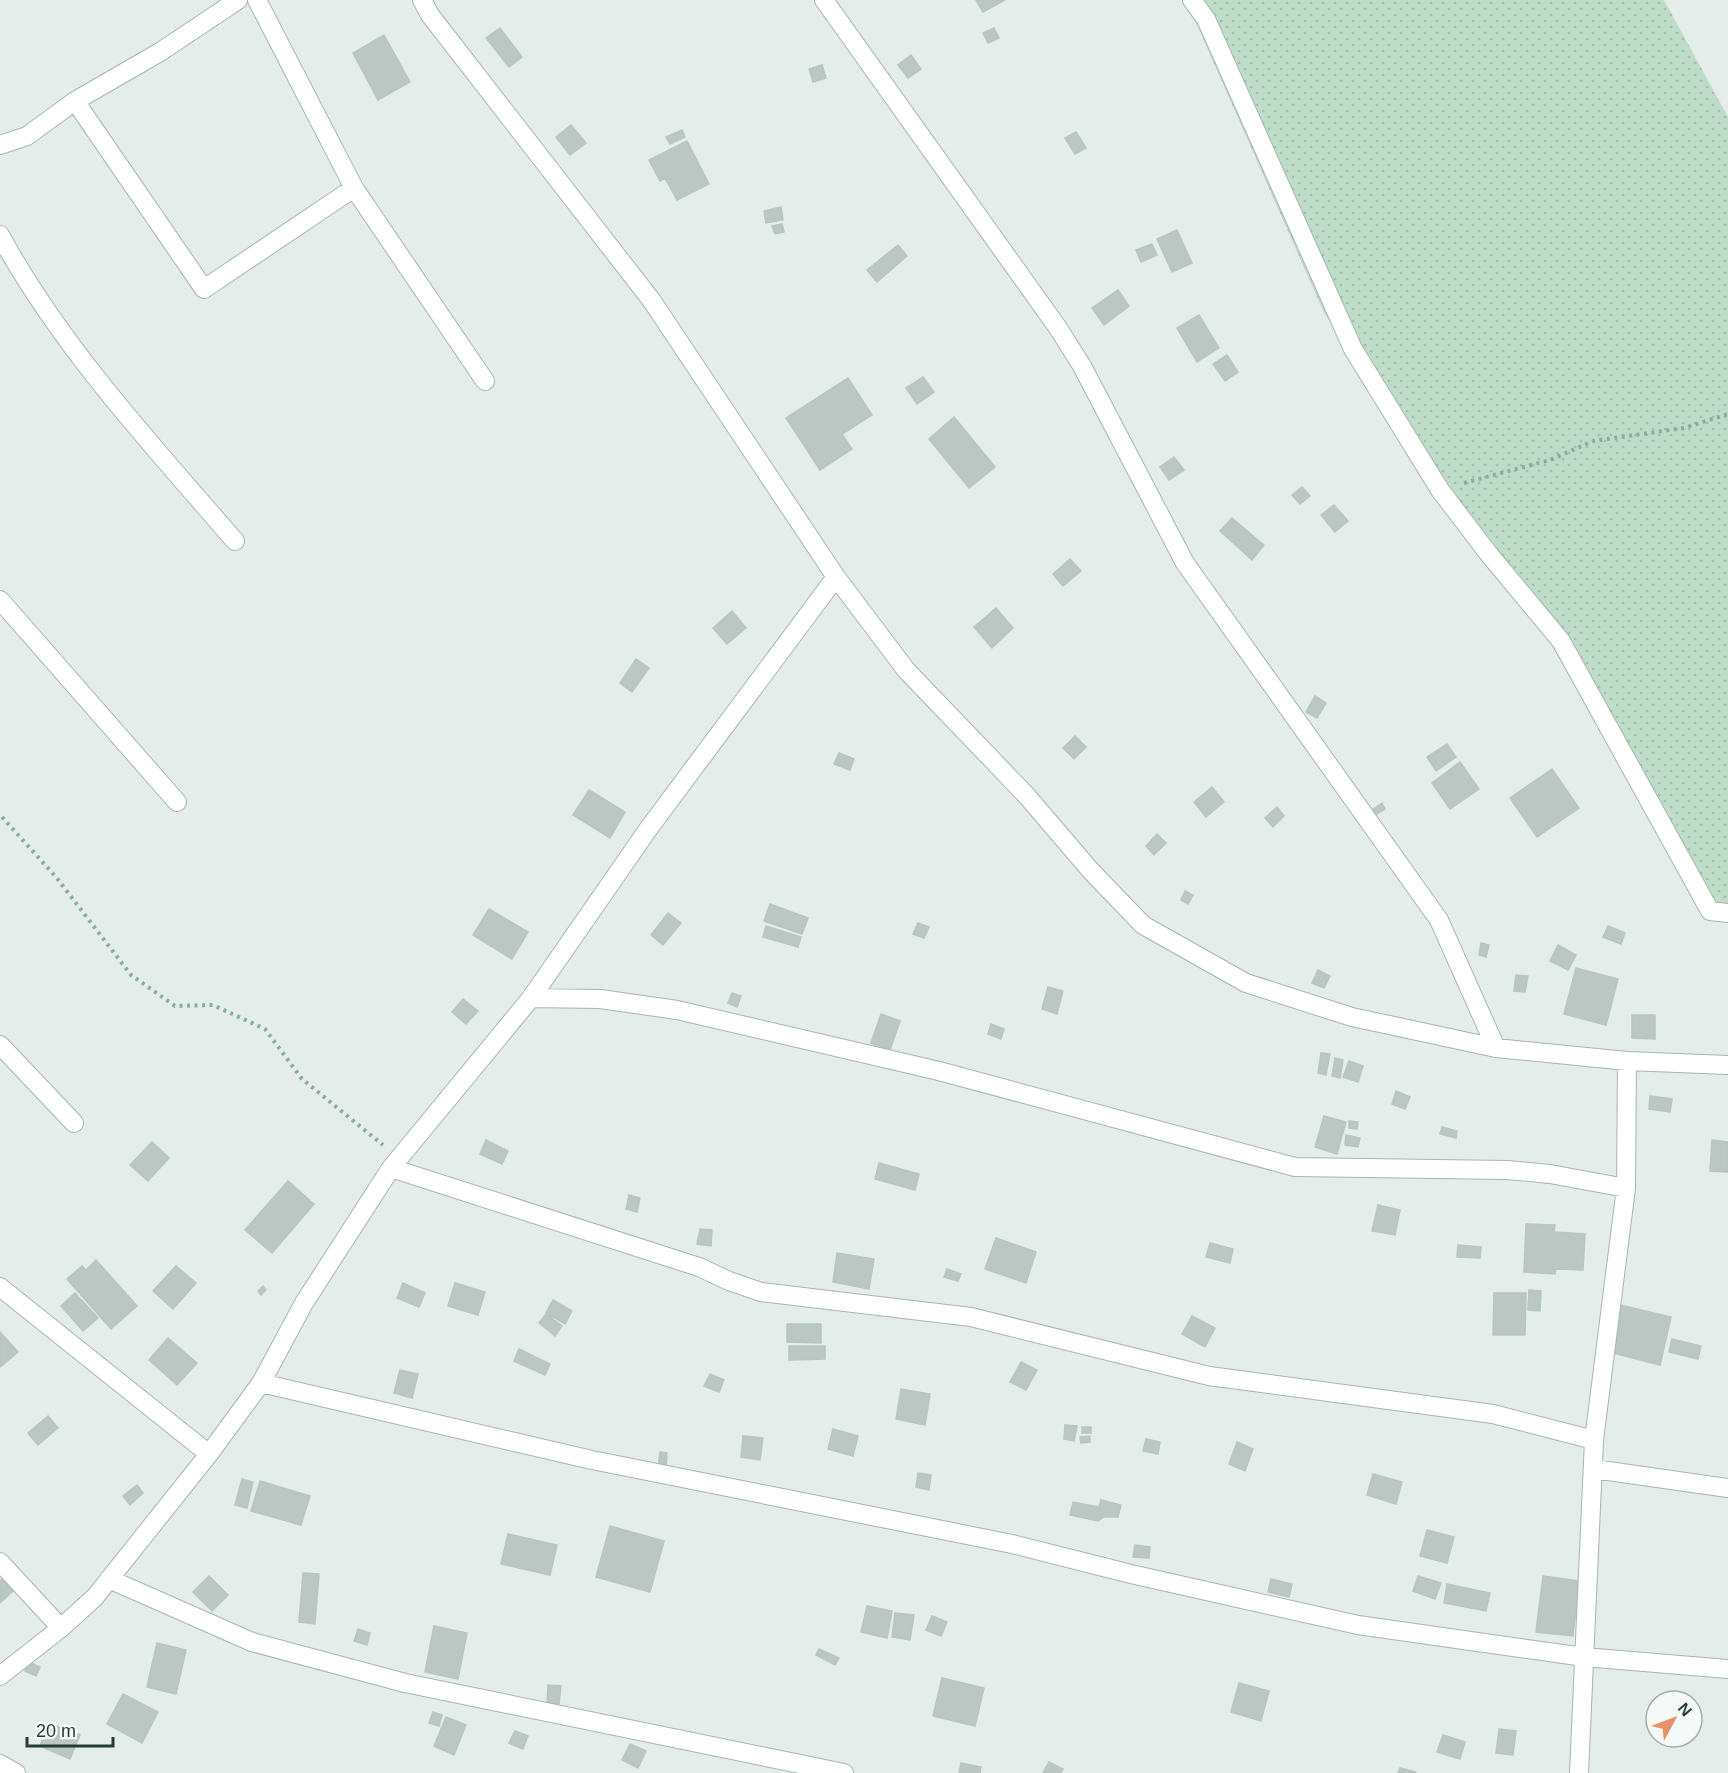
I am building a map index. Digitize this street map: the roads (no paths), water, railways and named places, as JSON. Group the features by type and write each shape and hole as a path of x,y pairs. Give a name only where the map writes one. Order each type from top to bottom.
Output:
{"street":[{"path":"0,145 27,136 75,101 160,52 238,0"},
{"path":"257,0 354,188 485,381"},
{"path":"422,0 430,15 652,301 836,578 906,670 1026,795 1091,872 1143,925 1246,983 1352,1017 1496,1048 1627,1061 1728,1065"},
{"path":"824,0 1058,328 1082,366 1185,563 1439,920 1496,1048"},
{"path":"1192,0 1206,19 1353,349 1440,490 1488,553 1562,641 1710,911 1714,914 1728,913"},
{"path":"75,101 204,289 354,188"},
{"path":"0,235 19,270 114,401 235,541"},
{"path":"0,1676 61,1628 95,1597 209,1454 261,1383 304,1303 393,1165 531,998 650,828 836,578"},
{"path":"0,600 177,802"},
{"path":"531,998 600,999 677,1010 939,1071 1295,1167 1507,1170 1550,1174 1626,1188"},
{"path":"0,1044 74,1123"},
{"path":"1580,1773 1594,1440 1626,1188 1627,1061"},
{"path":"393,1165 699,1267 761,1292 971,1317 1209,1376 1493,1414 1594,1440"},
{"path":"0,1287 209,1454"},
{"path":"261,1383 592,1460 1012,1544 1131,1574 1358,1625 1584,1657 1728,1669"},
{"path":"1594,1469 1728,1488"},
{"path":"0,1562 61,1628"},
{"path":"109,1580 252,1642 405,1683 844,1773"},
{"path":"0,1764 16,1773"}]}
